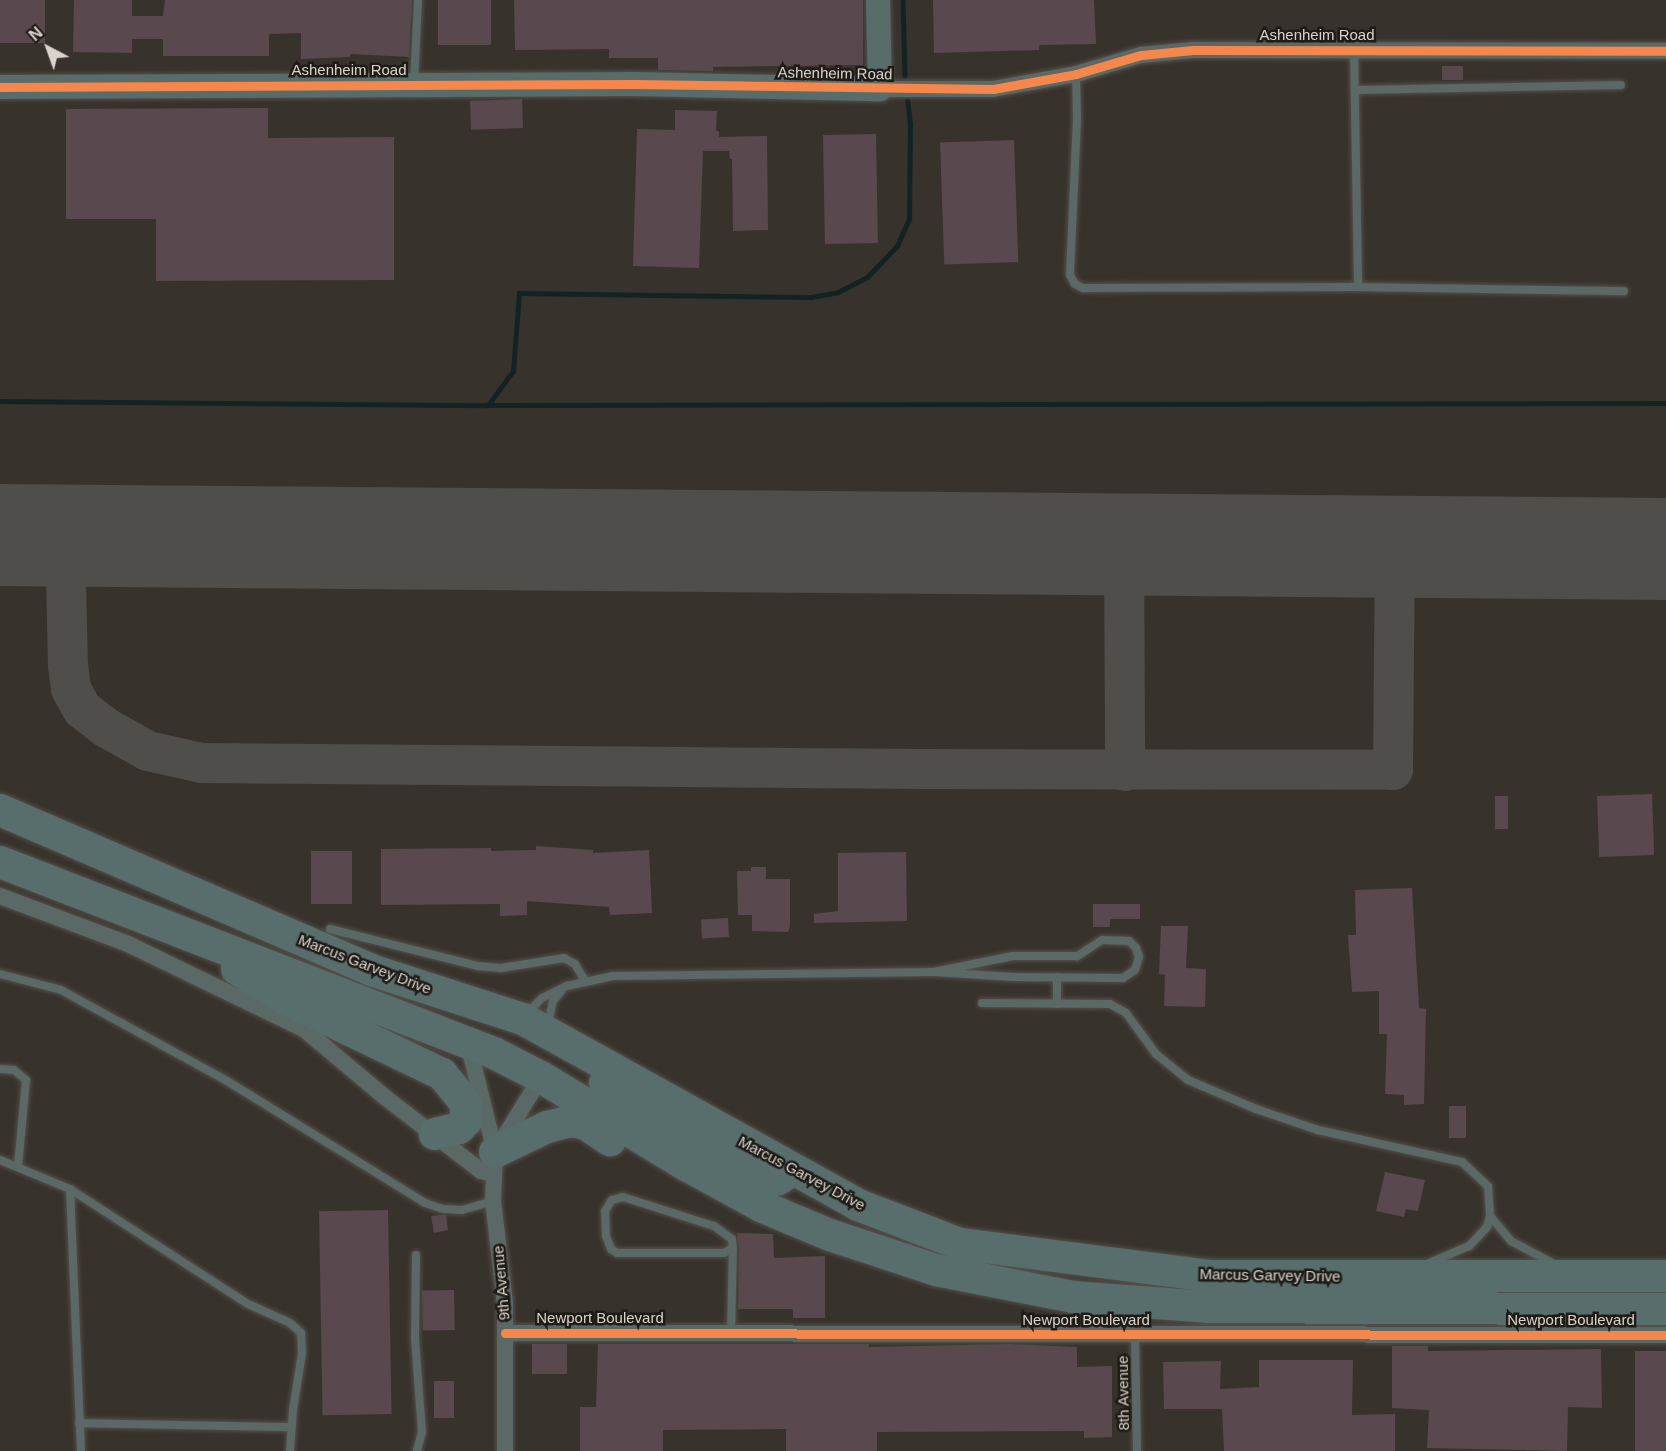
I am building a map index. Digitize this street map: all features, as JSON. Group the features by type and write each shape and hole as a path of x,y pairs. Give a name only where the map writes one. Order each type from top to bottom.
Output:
{"highway":[{"name":"Marcus Garvey Drive","path":"0,810 371,970 536,1025 858,1205 960,1244 1209,1276 1666,1276"},
{"path":"0,824 105,857"},
{"path":"2,863 218,949 468,1043 541,1077 686,1166 763,1207 830,1236 936,1270 1073,1297 1208,1307 1666,1309"},
{"path":"218,949 238,969 279,996 442,1074 466,1104 466,1121 459,1128 435,1134"},
{"path":"541,1077 566,1060 575,1061 655,1117 766,1182 779,1179 792,1170"},
{"path":"495,1163 547,1127 571,1121 586,1124 660,1172 742,1213 754,1214 763,1207"}],"street":[{"path":"878,0 880,89"},
{"name":"Ashenheim Road","path":"0,87 634,84 880,89 993,88 1076,74 1141,56 1193,50 1666,51"},
{"path":"0,896 126,943 305,1030 386,1098 481,1171 495,1163"},
{"name":"9th Avenue","path":"468,1043 495,1163 493,1201 505,1303 505,1451"},
{"name":"9th Avenue","path":"495,1163 541,1077"},
{"name":"Newport Boulevard","path":"505,1333 1666,1335"}],"lane":[{"path":"414,85 418,0"},
{"path":"1354,50 1358,287"},
{"path":"1076,74 1077,119 1070,275 1075,284 1083,288 1358,287 1624,291"},
{"path":"1356,90 1621,85"},
{"path":"330,929 477,966 501,968 564,958 575,964 586,982"},
{"path":"536,1025 542,998 567,986 613,976 934,972 1057,977 1128,976 1137,966 1138,952 1133,944 1125,939 1102,940 1077,956 1013,956 934,972"},
{"path":"0,974 61,990 227,1081 425,1203 444,1209 462,1210 493,1201"},
{"path":"1057,977 1057,1004"},
{"path":"536,1025 548,1021 553,1001 567,986"},
{"path":"982,1003 1110,1004 1132,1019 1156,1054 1188,1080 1256,1109 1318,1130 1462,1162 1488,1186 1490,1216 1486,1227 1469,1246 1400,1276"},
{"path":"0,1070 14,1070 26,1080 18,1167"},
{"path":"0,1160 70,1189 248,1304 291,1323 301,1333 302,1353 291,1427 290,1451"},
{"path":"70,1189 81,1451"},
{"path":"731,1334 733,1248 732,1239 714,1226 623,1197 612,1200 605,1212 606,1236 610,1249 618,1253 724,1253 733,1248"},
{"path":"1490,1216 1511,1241 1579,1276"},
{"path":"416,1255 415,1339 422,1432 417,1451"},
{"name":"8th Avenue","path":"1135,1335 1137,1451"},
{"path":"79,1423 291,1427"}],"building":[{"path":"0,0 45,0 45,43 0,43"},
{"path":"74,0 132,0 132,16 163,16 165,0 412,0 409,57 350,54 350,57 301,59 301,33 269,34 269,56 163,56 163,39 132,39 132,53 73,52"},
{"path":"438,0 491,0 491,45 438,45"},
{"path":"514,0 863,0 863,65 713,67 713,71 658,70 658,58 609,58 609,49 515,50"},
{"path":"933,0 1094,0 1096,44 1039,45 1039,50 934,53"},
{"path":"1442,66 1463,66 1463,80 1442,80"},
{"path":"522,99 523,128 471,130 470,101"},
{"path":"268,108 268,138 394,137 394,280 156,281 156,219 66,219 66,109"},
{"path":"675,110 717,111 716,131 719,131 719,137 767,136 768,230 733,231 732,159 730,159 729,151 703,151 699,268 633,266 637,129 675,130"},
{"path":"876,134 878,243 825,244 823,135"},
{"path":"1014,140 1018,262 944,265 940,143"},
{"path":"1652,794 1654,855 1599,857 1597,796"},
{"path":"1495,796 1508,796 1508,829 1495,829"},
{"path":"536,846 593,850 593,853 649,850 652,913 610,915 609,907 527,901 527,915 500,916 500,904 381,905 381,849 491,848 491,851 536,850"},
{"path":"311,851 352,851 352,904 311,904"},
{"path":"906,852 907,921 814,923 814,914 838,911 838,853"},
{"path":"751,867 766,867 766,879 790,879 788,932 752,931 752,915 738,915 737,871 751,871"},
{"path":"1412,888 1419,1008 1426,1009 1424,1104 1404,1105 1404,1095 1385,1094 1387,1034 1379,1034 1379,991 1352,992 1348,935 1356,935 1355,890"},
{"path":"1093,904 1140,904 1140,919 1110,919 1110,927 1093,927"},
{"path":"728,918 729,937 702,938 701,919"},
{"path":"1161,926 1188,926 1186,968 1206,969 1205,1007 1164,1006 1165,975 1159,974"},
{"path":"1449,1106 1466,1106 1466,1138 1449,1138"},
{"path":"1385,1172 1425,1180 1418,1211 1406,1209 1404,1217 1376,1211"},
{"path":"388,1210 392,1414 323,1415 319,1211"},
{"path":"446,1215 448,1230 434,1233 431,1216"},
{"path":"737,1233 773,1234 774,1258 825,1256 825,1318 793,1318 793,1309 738,1309 739,1248"},
{"path":"454,1290 455,1330 423,1331 422,1291"},
{"path":"532,1344 567,1344 567,1374 532,1374"},
{"path":"598,1344 869,1344 869,1347 1009,1344 1077,1347 1077,1367 1112,1366 1112,1437 1084,1438 1084,1431 877,1432 877,1451 786,1451 786,1429 663,1430 663,1451 580,1451 580,1407 596,1407"},
{"path":"1392,1346 1428,1346 1428,1351 1601,1349 1602,1408 1568,1407 1567,1451 1427,1448 1429,1410 1392,1408"},
{"path":"1635,1351 1666,1351 1666,1451 1635,1451"},
{"path":"1259,1360 1353,1360 1352,1415 1395,1414 1395,1451 1224,1451 1222,1409 1164,1409 1163,1362 1221,1361 1220,1389 1259,1387"},
{"path":"434,1381 454,1381 454,1418 434,1418"}],"waterway":[{"path":"903,0 905,76"},
{"path":"0,401 488,405 513,371 519,293 811,297 838,292 867,277 897,246 909,219 910,124 907,100"},
{"path":"488,405 1666,403"}],"taxiway":[{"path":"65,536 68,665 71,689 82,709 105,727 148,751 202,763 924,769 1393,770 1395,547"},
{"path":"1124,544 1125,771"}],"runway":[{"path":"0,535 1666,549"}],"cycle path":[{"path":"0,87 634,84 993,89 1076,74 1141,55 1193,50 1666,51"},
{"path":"505,1333 1666,1335"}]}
